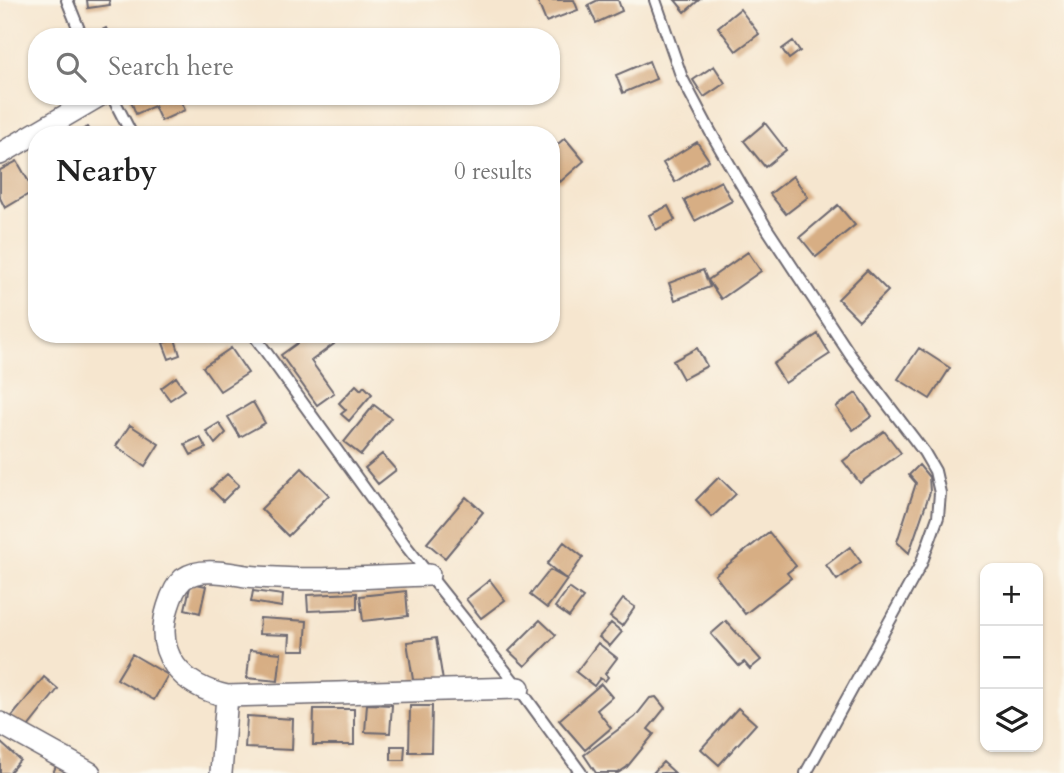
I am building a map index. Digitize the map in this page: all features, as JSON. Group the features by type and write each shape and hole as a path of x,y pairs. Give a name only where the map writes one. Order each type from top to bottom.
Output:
{"street":[{"path":"48,126 84,105"},
{"path":"0,154 28,138"},
{"path":"429,575 311,581 211,572 191,574 180,582 171,595 165,616 166,649 187,680 204,691 227,696 519,688"},
{"path":"221,773 227,696"},
{"path":"0,723 90,773"}],"lane":[{"path":"67,0 78,28"},
{"path":"655,0 682,78 710,131 766,227 851,356 924,452 935,471 940,493 938,517 921,564 806,773"},
{"path":"117,105 127,126"},
{"path":"260,343 429,575 519,688 581,773"}],"building":[{"path":"87,0 109,0 110,5 88,8"},
{"path":"537,0 574,0 578,10 546,22"},
{"path":"598,0 618,0 622,11 596,23 588,5"},
{"path":"675,0 699,0 685,12"},
{"path":"740,9 759,34 736,51 718,27"},
{"path":"793,41 800,51 789,59 782,49"},
{"path":"649,61 656,79 623,93 616,75"},
{"path":"714,66 725,83 704,97 693,80"},
{"path":"132,105 182,105 185,110 161,121 154,106 136,114"},
{"path":"765,123 786,150 765,167 744,141"},
{"path":"565,138 584,161 560,182 560,142"},
{"path":"697,142 709,160 675,182 663,163"},
{"path":"17,161 28,180 28,195 5,208 0,198 0,170"},
{"path":"793,176 808,197 786,214 770,194"},
{"path":"721,181 732,201 695,221 684,200"},
{"path":"838,205 855,225 816,257 800,237"},
{"path":"668,206 675,220 656,230 649,215"},
{"path":"748,252 761,271 721,299 708,280"},
{"path":"703,270 710,287 675,300 669,283"},
{"path":"867,270 888,291 859,320 838,299"},
{"path":"818,334 830,354 785,383 773,364"},
{"path":"163,343 176,343 180,355 169,359"},
{"path":"298,343 333,343 311,361 334,393 317,405 281,355"},
{"path":"231,348 248,373 220,391 203,367"},
{"path":"697,348 707,366 683,379 673,361"},
{"path":"919,348 950,368 930,399 898,379"},
{"path":"176,377 185,390 170,400 161,388"},
{"path":"356,385 361,390 364,386 372,394 349,421 341,414 346,410 339,403"},
{"path":"856,393 872,416 853,430 836,407"},
{"path":"253,402 265,423 240,437 228,417"},
{"path":"374,405 391,418 361,455 344,442"},
{"path":"219,423 226,433 215,444 206,431"},
{"path":"130,425 159,444 145,466 116,446"},
{"path":"884,431 901,453 860,483 843,461"},
{"path":"200,437 206,448 191,455 185,444"},
{"path":"382,454 396,470 378,484 365,468"},
{"path":"919,465 929,477 930,492 909,553 897,542 916,483 909,475"},
{"path":"302,468 329,495 288,536 261,509"},
{"path":"227,474 239,485 223,501 211,489"},
{"path":"719,477 736,494 712,517 696,500"},
{"path":"466,497 483,512 445,558 427,543"},
{"path":"769,532 796,566 787,573 791,578 745,614 715,575"},
{"path":"564,542 583,557 547,608 530,595 550,570 566,579 547,564"},
{"path":"850,547 861,562 837,580 826,565"},
{"path":"490,580 505,600 481,618 466,599"},
{"path":"191,583 206,586 200,613 185,609"},
{"path":"569,588 583,598 569,617 555,607"},
{"path":"253,591 283,595 282,607 251,602"},
{"path":"406,591 408,616 363,621 360,596"},
{"path":"357,593 357,609 308,611 307,595"},
{"path":"623,599 635,607 622,626 610,617"},
{"path":"260,618 307,621 305,650 289,650 290,635 259,634"},
{"path":"540,620 556,635 525,666 509,651"},
{"path":"726,621 761,660 750,669 744,662 739,666 711,634"},
{"path":"611,623 622,632 610,646 599,637"},
{"path":"436,638 443,681 414,686 407,642"},
{"path":"598,643 617,658 605,674 608,677 605,681 600,678 594,686 576,672"},
{"path":"250,650 281,653 278,681 247,678"},
{"path":"132,654 168,675 154,700 117,679"},
{"path":"44,677 58,689 24,732 9,720"},
{"path":"601,684 612,697 597,710 611,728 585,750 559,720"},
{"path":"656,697 665,708 648,729 654,734 627,767 618,773 596,773 584,755 635,717 650,698"},
{"path":"367,704 392,705 390,733 365,732"},
{"path":"410,706 432,706 431,752 409,752"},
{"path":"738,708 756,724 719,765 701,749"},
{"path":"314,709 354,709 354,745 313,745"},
{"path":"247,716 293,719 292,750 245,748"},
{"path":"0,742 20,760 9,773 0,773"},
{"path":"391,746 405,746 404,760 391,760"},
{"path":"663,762 675,773 653,773"},
{"path":"56,766 69,773 53,773"}]}
